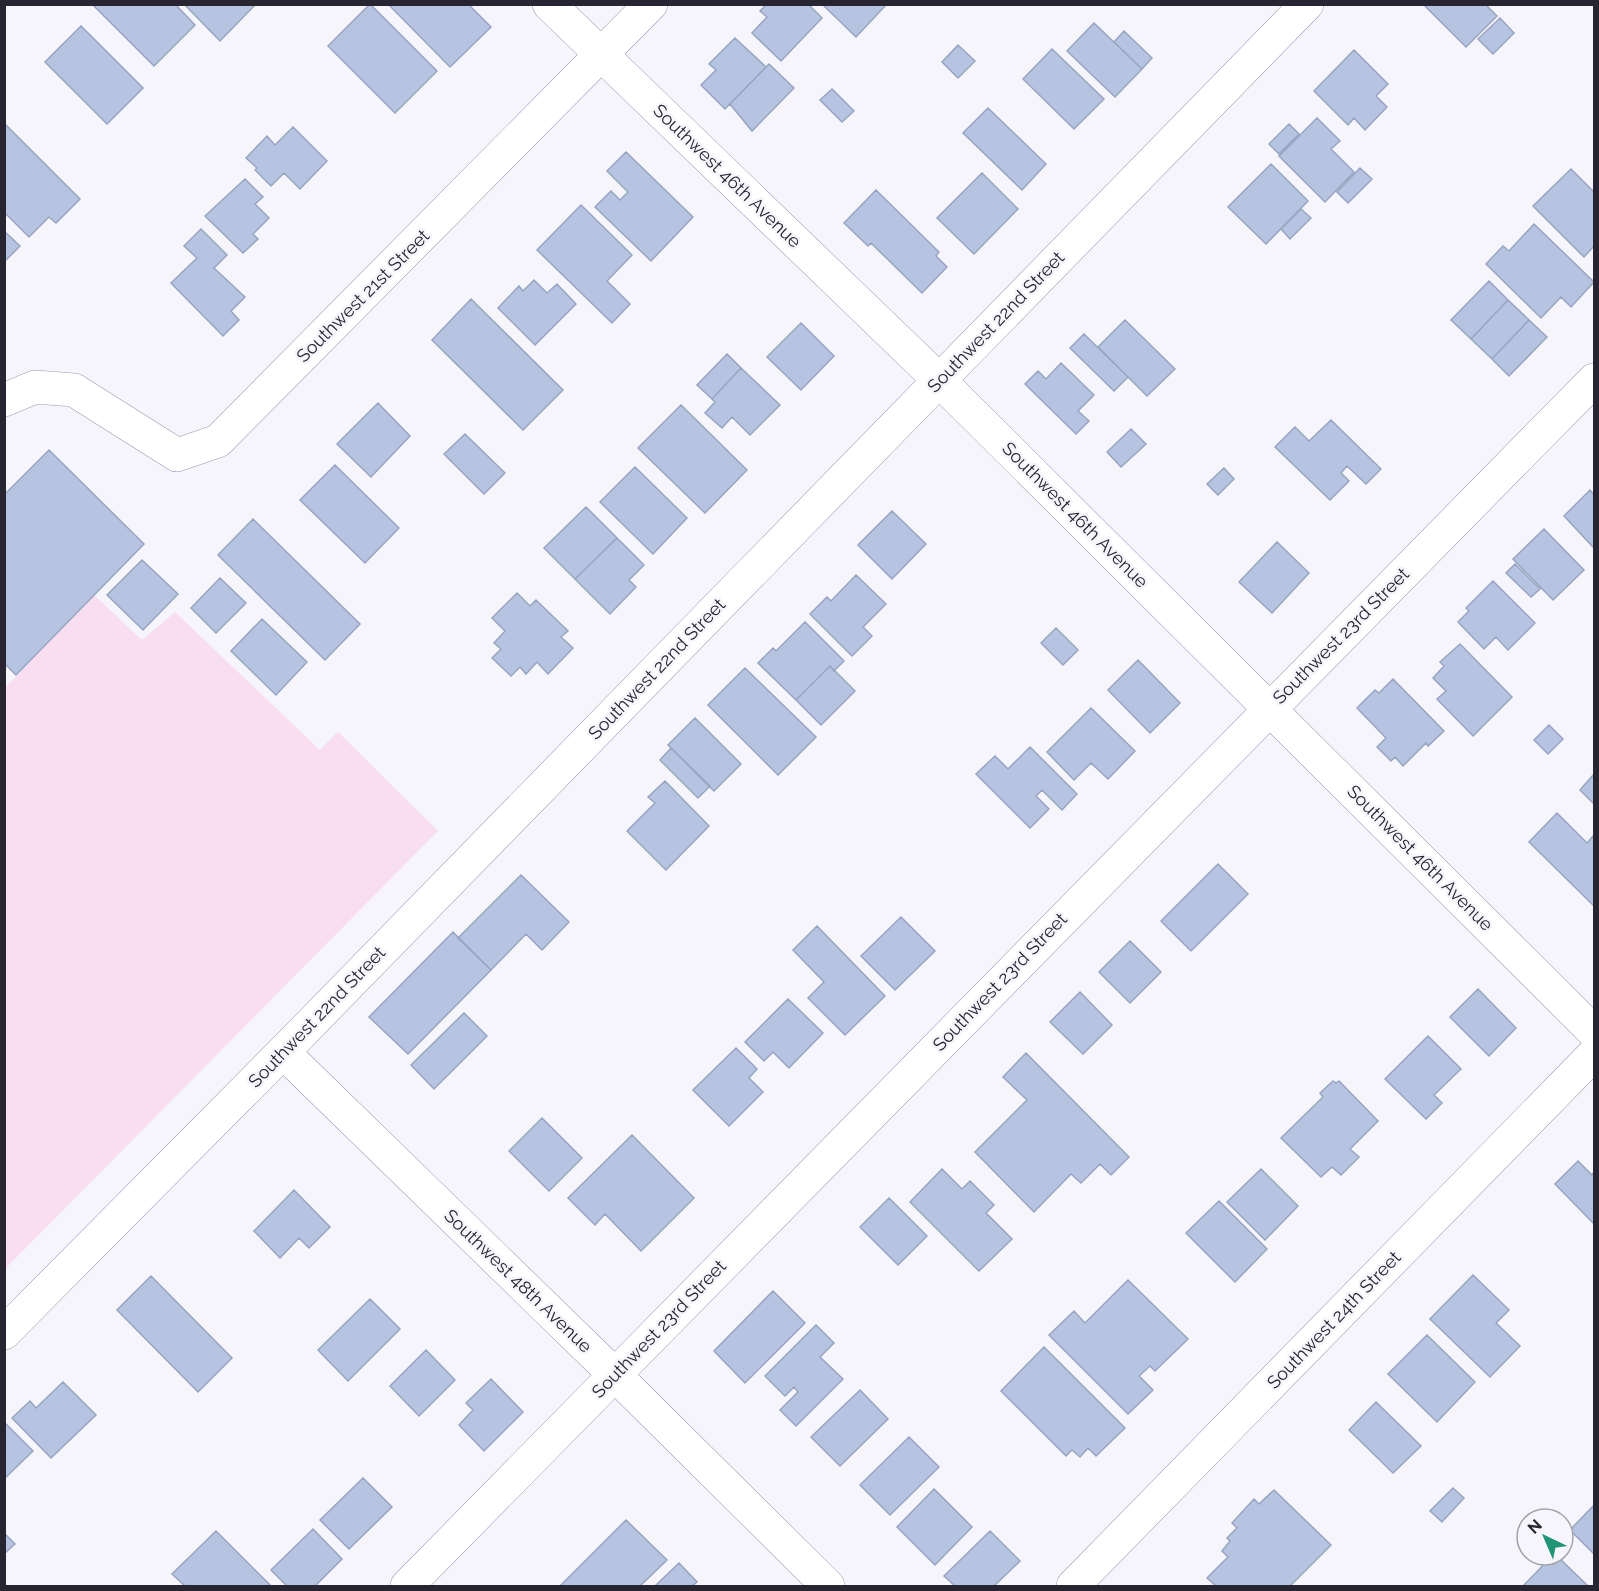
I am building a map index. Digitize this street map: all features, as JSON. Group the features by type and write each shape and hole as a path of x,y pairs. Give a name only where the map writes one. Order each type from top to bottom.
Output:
{"street":[{"name":"Southwest 46th Avenue","path":"549,4 939,380 1594,1032"},
{"name":"Southwest 21st Street","path":"4,400 36,387 74,390 177,455 218,441 651,4"},
{"name":"Southwest 22nd Street","path":"4,1333 283,1052 1307,4"},
{"name":"Southwest 23rd Street","path":"407,1587 1594,380"},
{"name":"Southwest 48th Avenue","path":"283,1052 615,1375 828,1587"},
{"name":"Southwest 24th Street","path":"1073,1587 1594,1054"}],"shaded area":[{"path":"94,595 142,640 175,612 320,750 338,732 438,831 5,1269 5,688"}],"building":[{"path":"95,4 175,4 195,25 154,66 94,6"},
{"path":"184,4 256,4 220,41"},
{"path":"370,4 437,71 395,113 328,46"},
{"path":"388,4 468,4 491,27 450,67"},
{"path":"767,4 808,4 822,18 781,61 752,33 767,17 760,11"},
{"path":"822,4 887,4 856,37"},
{"path":"1423,4 1485,4 1497,16 1466,47"},
{"path":"1500,18 1514,33 1493,54 1478,39"},
{"path":"1094,23 1142,69 1115,97 1067,51"},
{"path":"81,26 143,88 107,124 45,62"},
{"path":"1124,31 1152,58 1142,69 1114,42"},
{"path":"735,38 766,67 725,109 701,85 716,70 709,64"},
{"path":"958,45 975,61 958,78 942,62"},
{"path":"1052,49 1104,99 1074,129 1023,79"},
{"path":"1354,50 1388,84 1376,96 1387,107 1365,130 1354,118 1348,125 1314,91"},
{"path":"769,64 794,88 752,131 730,104"},
{"path":"832,89 854,111 842,122 820,100"},
{"path":"988,108 1046,164 1022,190 963,133"},
{"path":"1317,118 1340,141 1331,149 1354,172 1325,202 1279,156"},
{"path":"4,123 80,199 56,223 49,217 29,237 4,212"},
{"path":"1289,124 1299,134 1279,154 1269,144"},
{"path":"293,127 327,161 300,189 284,173 271,186 246,158 267,136 275,145"},
{"path":"626,152 693,217 651,261 595,207 611,191 620,200 628,192 607,171"},
{"path":"1271,164 1308,201 1266,244 1228,207"},
{"path":"1360,168 1372,179 1348,203 1337,192"},
{"path":"1571,169 1594,192 1594,246 1584,257 1533,206"},
{"path":"982,173 1018,209 974,254 937,218"},
{"path":"245,179 263,197 255,204 269,218 253,234 258,239 243,253 205,216"},
{"path":"876,190 939,252 936,256 947,267 922,293 871,243 868,246 844,223"},
{"path":"581,205 632,255 607,281 630,304 612,323 537,250"},
{"path":"1301,209 1311,218 1290,239 1281,229"},
{"path":"1534,224 1594,282 1571,307 1561,297 1541,318 1486,264 1503,246 1509,251"},
{"path":"201,229 227,255 214,268 245,297 231,311 239,320 223,336 171,283 197,258 184,246"},
{"path":"4,231 20,246 4,262"},
{"path":"534,280 547,293 557,284 576,304 535,345 498,308 519,286 523,291"},
{"path":"1489,281 1508,300 1471,339 1451,320"},
{"path":"471,299 563,390 523,430 432,340"},
{"path":"1508,300 1529,320 1492,359 1471,339"},
{"path":"1125,320 1175,369 1147,396 1098,347"},
{"path":"1529,320 1547,337 1509,376 1492,359"},
{"path":"801,323 834,356 801,390 767,357"},
{"path":"1084,334 1128,377 1114,391 1070,348"},
{"path":"727,354 741,368 712,399 697,385"},
{"path":"1061,363 1094,395 1078,411 1089,421 1076,434 1025,384 1038,371 1046,379"},
{"path":"741,368 780,405 750,435 732,417 722,428 705,413 715,402 712,399"},
{"path":"378,403 410,436 371,477 337,444"},
{"path":"681,405 747,470 705,513 638,448"},
{"path":"1331,420 1381,469 1366,484 1347,466 1341,473 1349,481 1330,500 1275,447 1295,427 1309,441"},
{"path":"1131,429 1146,444 1121,467 1107,452"},
{"path":"465,434 505,473 484,494 444,454"},
{"path":"49,450 144,544 16,675 4,663 4,495"},
{"path":"335,465 399,528 365,563 300,500"},
{"path":"635,467 687,518 653,554 600,502"},
{"path":"1224,468 1234,479 1218,495 1207,484"},
{"path":"1590,490 1594,495 1594,548 1564,516"},
{"path":"586,507 617,538 575,579 544,548"},
{"path":"892,511 926,544 892,579 858,545"},
{"path":"253,519 360,624 325,660 218,555"},
{"path":"1544,529 1584,570 1553,600 1513,559"},
{"path":"617,538 644,565 629,580 636,587 610,614 575,579"},
{"path":"1277,542 1309,573 1272,613 1239,582"},
{"path":"142,560 178,594 143,630 107,595"},
{"path":"1515,564 1540,589 1531,597 1506,573"},
{"path":"856,575 886,604 863,627 872,636 852,656 810,614 827,597 831,601"},
{"path":"220,578 246,603 216,633 191,608"},
{"path":"1493,581 1535,623 1508,650 1496,637 1484,649 1458,622 1469,611 1466,608"},
{"path":"517,593 530,606 536,600 568,631 561,637 573,648 548,674 537,662 526,674 520,667 511,676 492,658 501,649 494,643 505,631 492,618"},
{"path":"262,619 307,662 276,695 231,651"},
{"path":"805,622 844,661 834,671 830,666 796,700 758,663 773,648 776,651"},
{"path":"1056,628 1078,650 1063,665 1041,643"},
{"path":"1460,644 1512,697 1473,736 1437,699 1446,691 1433,678 1444,666 1440,662"},
{"path":"1138,660 1180,703 1150,733 1108,690"},
{"path":"830,666 855,691 821,725 796,700"},
{"path":"745,668 816,737 778,775 708,705"},
{"path":"1393,679 1444,731 1428,746 1426,743 1403,766 1395,757 1391,761 1377,747 1386,738 1357,708 1375,690 1379,693"},
{"path":"1091,708 1135,751 1108,779 1091,763 1074,780 1047,752"},
{"path":"695,718 741,764 714,791 668,745"},
{"path":"1549,725 1563,739 1548,754 1534,740"},
{"path":"1030,747 1077,794 1062,810 1042,790 1036,796 1049,809 1030,828 976,774 995,756 1008,769"},
{"path":"671,748 710,786 698,798 660,760"},
{"path":"1594,774 1594,804 1580,790"},
{"path":"665,781 709,826 666,870 627,831 655,803 648,797"},
{"path":"1557,813 1587,843 1594,835 1594,906 1529,842"},
{"path":"1218,864 1248,894 1191,951 1161,921"},
{"path":"521,875 569,922 542,950 526,934 491,970 458,938"},
{"path":"901,917 935,951 895,990 861,956"},
{"path":"817,926 885,996 845,1035 808,998 824,982 793,950"},
{"path":"453,932 491,970 408,1054 369,1017"},
{"path":"1130,941 1161,972 1130,1003 1099,972"},
{"path":"1478,989 1516,1028 1489,1056 1450,1017"},
{"path":"1080,992 1112,1025 1083,1054 1050,1022"},
{"path":"788,999 823,1033 789,1068 773,1052 764,1061 745,1042"},
{"path":"464,1013 487,1036 434,1089 411,1065"},
{"path":"1428,1036 1461,1069 1434,1095 1442,1103 1426,1119 1385,1079"},
{"path":"736,1048 757,1069 749,1078 763,1092 729,1126 693,1090"},
{"path":"1026,1053 1129,1157 1111,1175 1100,1164 1081,1183 1071,1174 1034,1212 975,1152 1027,1100 1003,1077"},
{"path":"1333,1081 1336,1083 1339,1081 1378,1121 1350,1149 1359,1157 1341,1175 1332,1167 1321,1177 1281,1138 1323,1097 1320,1093"},
{"path":"542,1118 582,1158 549,1191 509,1151"},
{"path":"632,1135 694,1198 641,1251 605,1214 595,1225 568,1198"},
{"path":"1578,1161 1592,1175 1594,1172 1594,1224 1555,1184"},
{"path":"942,1169 962,1189 970,1181 994,1205 986,1213 1012,1239 979,1271 910,1202"},
{"path":"1261,1169 1298,1206 1265,1240 1227,1202"},
{"path":"294,1190 330,1227 309,1248 299,1238 280,1258 254,1231"},
{"path":"889,1198 927,1236 898,1265 860,1227"},
{"path":"1219,1201 1267,1249 1235,1282 1186,1233"},
{"path":"1473,1275 1509,1310 1496,1323 1520,1346 1490,1377 1430,1319"},
{"path":"151,1276 232,1358 198,1392 117,1310"},
{"path":"1128,1280 1188,1339 1155,1371 1150,1366 1139,1376 1153,1390 1128,1414 1049,1335 1074,1311 1085,1323"},
{"path":"773,1291 805,1323 745,1383 714,1351"},
{"path":"370,1299 400,1329 348,1381 318,1350"},
{"path":"816,1325 834,1343 820,1357 843,1379 796,1426 780,1410 798,1392 794,1387 785,1396 765,1376"},
{"path":"1427,1335 1475,1382 1437,1422 1388,1374"},
{"path":"1044,1347 1125,1428 1096,1456 1088,1448 1080,1457 1072,1450 1066,1456 1001,1391"},
{"path":"426,1350 455,1380 419,1416 390,1386"},
{"path":"491,1379 523,1412 484,1451 459,1425 473,1410 466,1403"},
{"path":"63,1382 96,1415 51,1458 12,1418 30,1401 36,1408"},
{"path":"860,1390 888,1419 840,1466 811,1437"},
{"path":"1376,1402 1421,1446 1393,1473 1349,1430"},
{"path":"4,1424 33,1451 4,1479"},
{"path":"909,1437 939,1467 890,1515 860,1485"},
{"path":"363,1478 392,1507 349,1549 320,1520"},
{"path":"1453,1488 1464,1498 1442,1522 1430,1511"},
{"path":"934,1489 972,1527 935,1565 897,1527"},
{"path":"1274,1490 1331,1545 1290,1586 1216,1586 1207,1578 1228,1557 1222,1551 1230,1541 1227,1538 1237,1528 1232,1523 1254,1499 1259,1504"},
{"path":"1594,1505 1594,1554 1575,1535 1575,1525"},
{"path":"626,1520 667,1560 640,1586 560,1586"},
{"path":"313,1529 342,1559 315,1586 287,1586 271,1570"},
{"path":"216,1531 271,1586 185,1586 172,1574"},
{"path":"990,1531 1020,1561 994,1586 955,1586 944,1576"},
{"path":"4,1533 15,1544 4,1554"},
{"path":"679,1563 697,1582 692,1586 655,1586"},
{"path":"1541,1567 1568,1567 1588,1586 1523,1586"}]}
